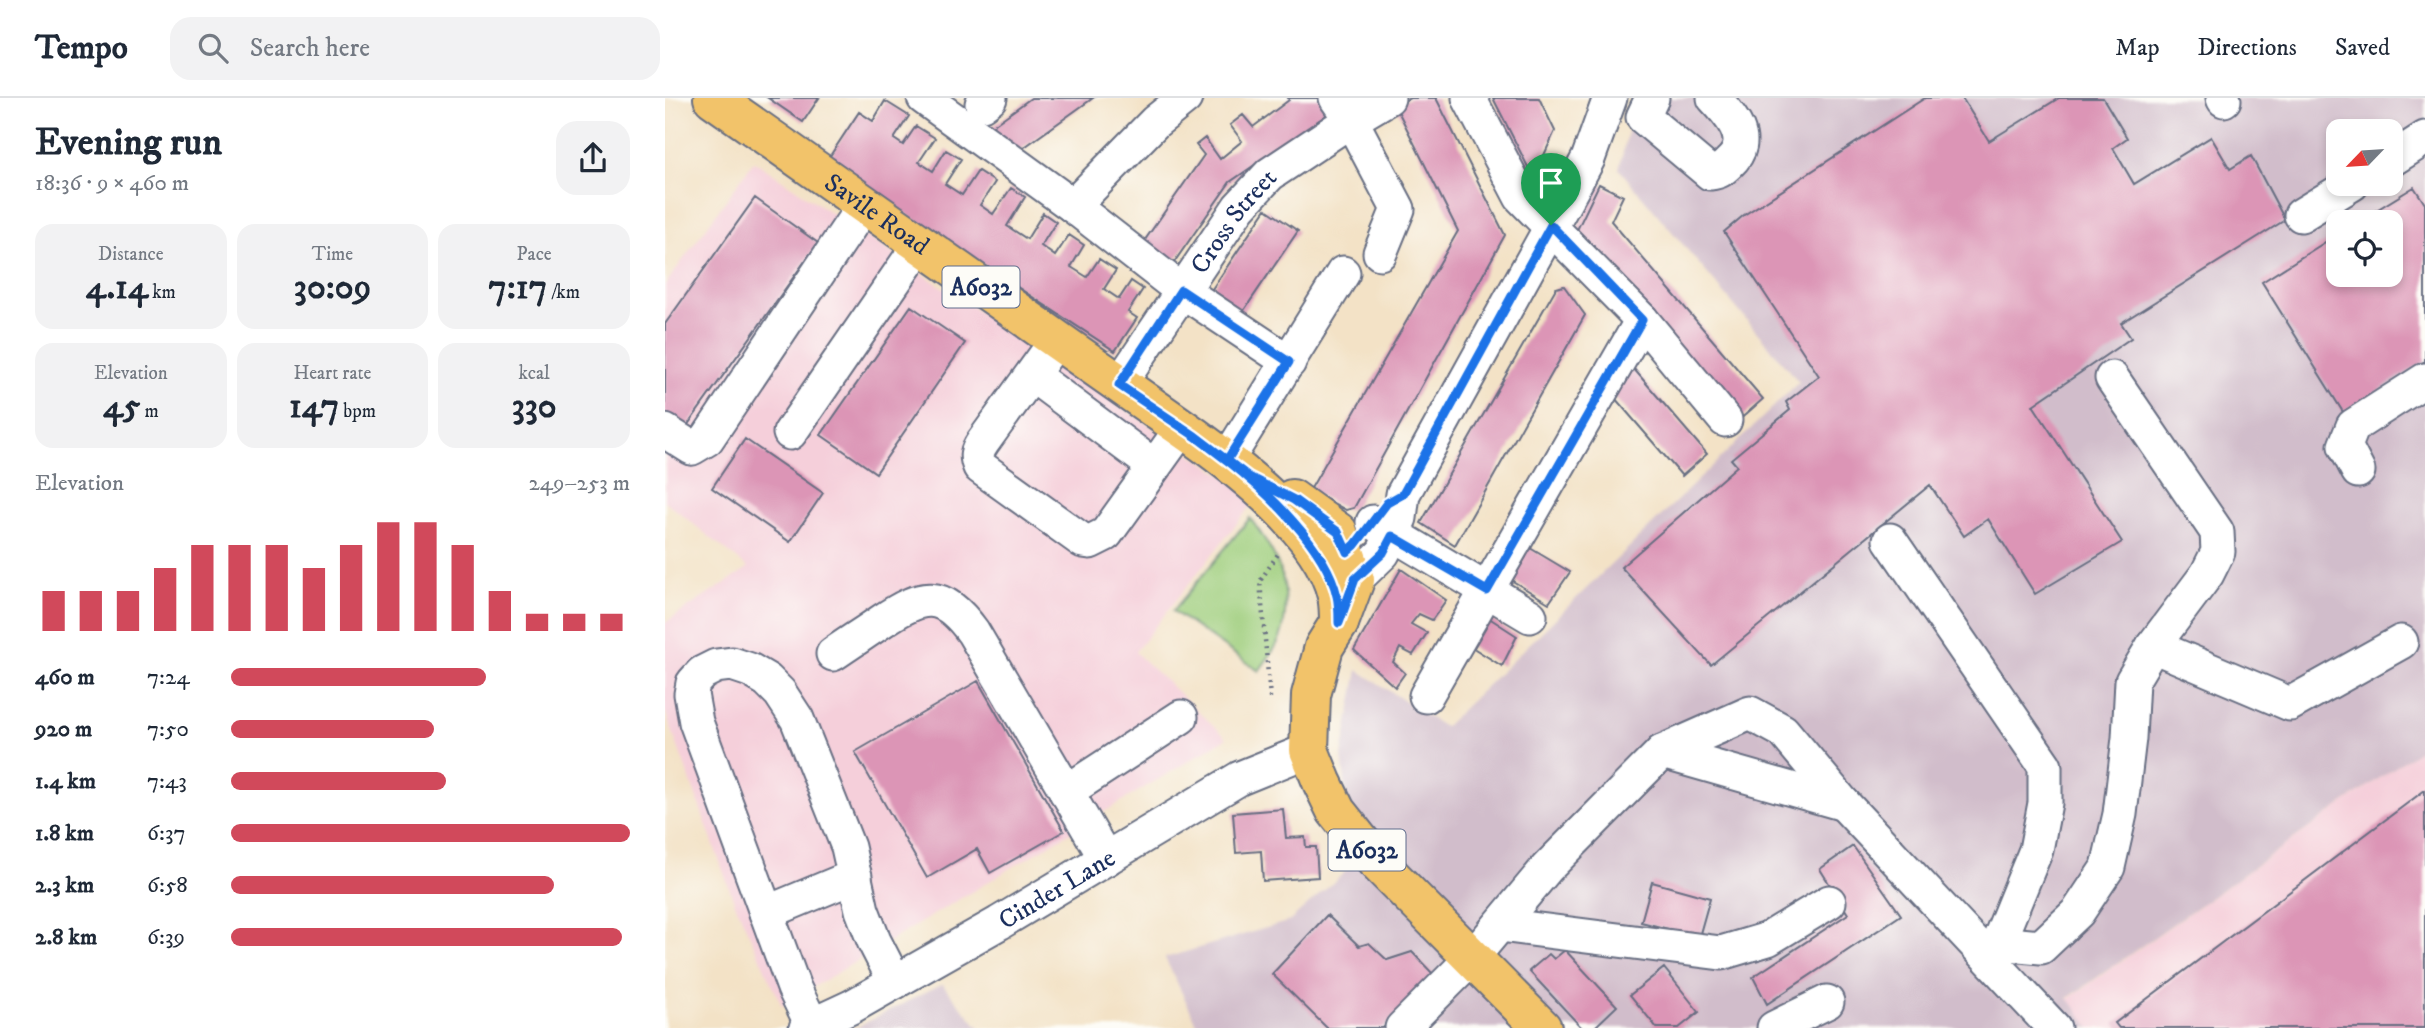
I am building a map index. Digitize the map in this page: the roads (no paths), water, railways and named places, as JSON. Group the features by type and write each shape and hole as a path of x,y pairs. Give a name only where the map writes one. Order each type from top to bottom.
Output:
{"main road":[{"name":"Savile Road","path":"713,98 1238,469 1294,500 1338,532 1341,572 1337,595 1339,623 1324,648 1311,695 1309,751"},
{"name":"A6032","path":"1309,751 1336,811 1375,860 1542,1028"}],"street":[{"path":"924,98 1073,206 1181,290 1289,362"},
{"path":"1073,206 1155,122 1185,98"},
{"name":"Cross Street","path":"1119,385 1239,207 1270,174 1343,109 1388,98"},
{"path":"1469,98 1521,197 1642,320 1725,420"},
{"path":"1652,98 1643,117 1710,173 1720,172 1735,158 1741,145 1739,132 1730,115 1714,98"},
{"path":"1341,572 1383,529 1400,518 1403,494 1587,159 1604,103"},
{"path":"1343,109 1398,209 1380,253"},
{"path":"2403,152 2425,138"},
{"path":"2301,215 2332,196"},
{"path":"665,431 692,448 707,439 864,205"},
{"path":"790,433 920,244"},
{"path":"1238,469 1289,362 1343,273"},
{"path":"1426,696 1642,320"},
{"path":"1056,341 977,452 977,460 980,467 1083,541 1090,542 1106,534 1182,428"},
{"path":"1032,375 1154,467"},
{"path":"1995,951 2041,947 2078,912 2108,867 2120,814 2129,738 2132,681 2153,646 2207,574 2218,552 2217,533 2112,378"},
{"path":"2358,471 2345,446 2353,426 2425,380"},
{"path":"1383,529 1530,616"},
{"path":"1890,540 2045,766 2046,803 2036,850 1995,951"},
{"path":"833,654 912,602 933,601 945,604 960,615 973,632 1106,859"},
{"path":"2153,646 2290,704 2401,642"},
{"path":"809,1027 692,709 693,682 702,673 716,666 733,664 750,670 767,680 780,693 797,719 848,847 862,910 874,942 895,982"},
{"path":"1402,1028 1471,959 1547,868 1662,752 1750,713 1783,731 1844,804 1995,951 2055,1028"},
{"path":"1066,792 1181,717"},
{"name":"Cinder Lane","path":"809,1027 895,982 1240,778 1309,751"},
{"path":"1662,752 1844,804"},
{"path":"767,913 855,876"},
{"path":"1500,925 1721,953 1768,939 1829,902"},
{"path":"1774,1028 1827,1002"}]}
